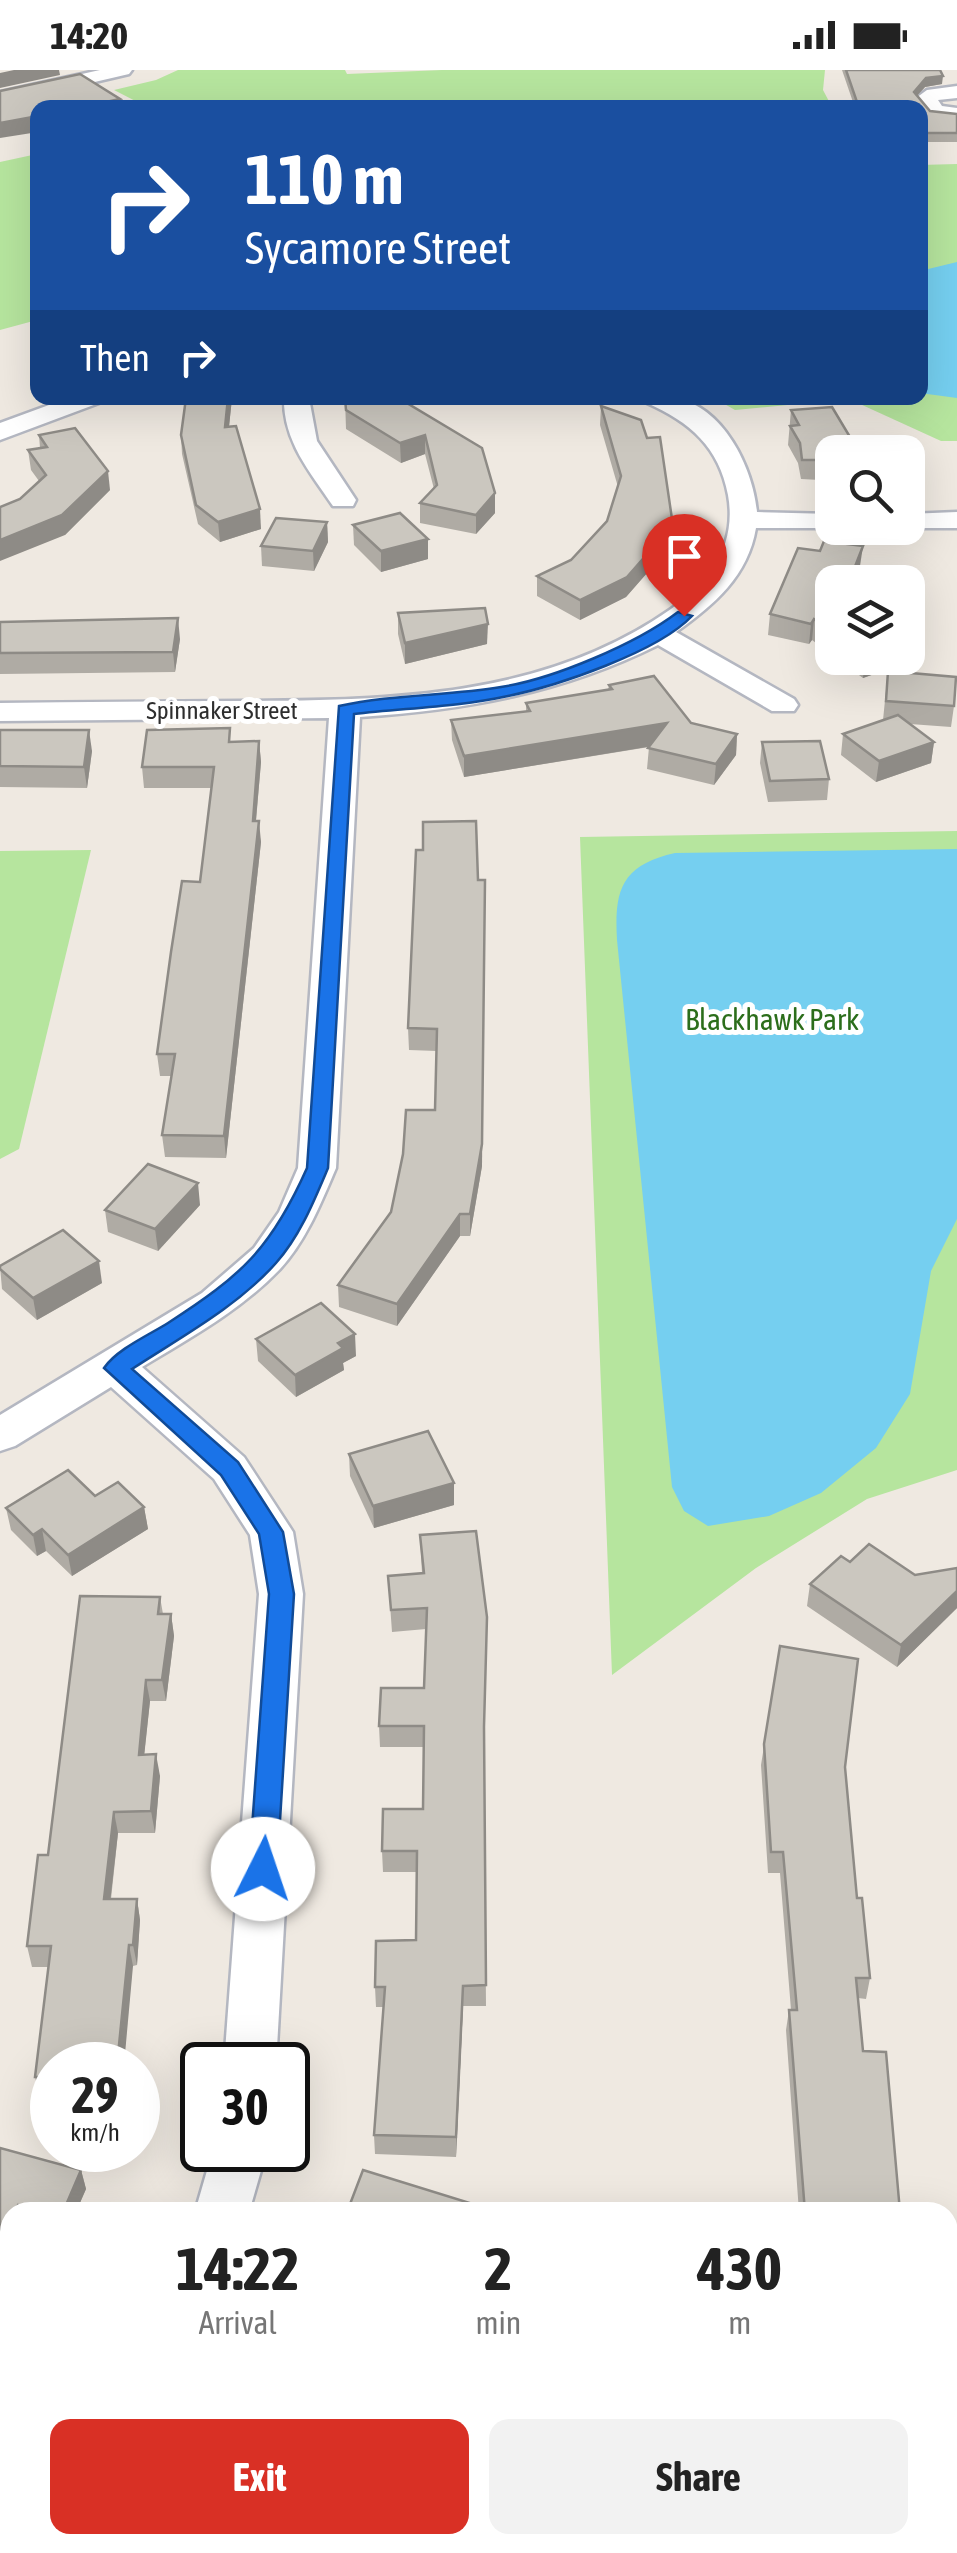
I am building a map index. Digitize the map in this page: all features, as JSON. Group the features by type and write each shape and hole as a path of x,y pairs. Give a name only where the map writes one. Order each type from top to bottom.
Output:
{"street":[{"path":"0,98 122,70"},
{"path":"927,100 934,94 957,92"},
{"path":"928,101 936,112 957,114"},
{"path":"0,432 71,405"},
{"path":"296,405 296,424 306,448 343,500"},
{"path":"674,405 689,411 718,435 738,478 747,520 815,522"},
{"name":"Spinnaker Street","path":"0,712 345,709 507,692 613,656 659,634 718,586 747,520"},
{"path":"925,521 957,520"},
{"path":"659,634 784,705"},
{"path":"0,1436 216,1303 268,1258 297,1215 317,1168 345,709"},
{"path":"116,1368 230,1468 271,1532 282,1594 252,2042"},
{"path":"225,2202 234,2172"}],"green space":[{"path":"178,70 345,70 347,74 442,70 825,70 823,90 828,100 133,100 114,90"},
{"path":"30,156 30,322 0,330 0,162"},
{"path":"957,164 957,441 941,441 862,405 928,405 928,165"},
{"path":"726,405 787,405 735,410"},
{"name":"Blackhawk Park","path":"957,831 957,1470 867,1499 756,1568 612,1675 580,837"},
{"path":"91,850 19,1149 0,1159 0,851"}],"water":[{"path":"957,262 957,398 928,394 928,269"},
{"name":"Blackhawk Park","path":"957,849 957,1219 931,1271 910,1394 876,1448 821,1493 769,1516 708,1526 684,1511 672,1487 617,940 620,893 643,864 675,853"}],"building":[{"path":"846,70 940,70 943,76 926,78 914,92 921,100 856,100"},
{"path":"80,74 120,99 30,100 30,117 0,123 0,91"},
{"path":"928,109 957,114 957,133 928,133"},
{"path":"185,405 227,405 225,427 236,426 260,509 218,522 196,505 181,435"},
{"path":"346,405 410,405 482,448 495,493 476,515 420,503 437,485 425,435 400,443 346,410"},
{"path":"601,406 641,420 647,438 660,437 672,519 669,529 627,577 580,600 537,576 571,560 607,521 621,476"},
{"path":"832,407 849,435 815,435 815,460 802,460 800,443 790,426 799,425 791,410"},
{"path":"75,428 108,471 62,515 0,540 0,507 20,499 46,475 28,450 47,447 39,435"},
{"path":"400,513 428,539 381,551 353,525"},
{"path":"276,518 327,522 313,551 261,546"},
{"path":"822,545 863,546 856,565 815,565 815,620 811,624 770,614 798,548 820,551"},
{"path":"485,608 488,624 405,643 398,613"},
{"path":"178,618 173,652 0,653 0,622"},
{"path":"888,675 956,677 954,706 886,701"},
{"path":"654,676 691,723 737,734 716,764 648,748 667,723 464,756 451,720 530,711 526,703 612,689 609,685"},
{"path":"898,715 934,742 879,761 843,734"},
{"path":"230,728 229,742 259,741 253,821 259,821 224,1136 162,1135 175,1054 157,1054 171,952 182,881 200,882 214,767 142,767 147,730"},
{"path":"0,730 89,730 84,767 0,766"},
{"path":"820,741 829,779 770,781 762,742"},
{"path":"476,821 478,880 485,880 482,1144 470,1214 460,1214 397,1304 338,1285 391,1212 403,1154 406,1110 435,1110 437,1029 408,1028 416,850 423,850 423,822"},
{"path":"148,1164 198,1183 155,1229 105,1210"},
{"path":"63,1230 99,1261 33,1298 0,1266"},
{"path":"321,1303 355,1334 338,1343 343,1348 295,1375 256,1339"},
{"path":"428,1431 454,1483 373,1506 349,1454"},
{"path":"68,1470 95,1496 118,1482 144,1507 68,1555 42,1529 33,1535 6,1508"},
{"path":"476,1531 487,1617 486,1985 463,1986 456,2137 374,2135 385,1987 375,1987 376,1941 416,1940 417,1851 382,1851 383,1809 423,1809 424,1726 379,1726 381,1688 424,1688 427,1608 391,1610 388,1576 424,1573 420,1535"},
{"path":"869,1544 915,1575 957,1568 957,1591 901,1645 810,1584 841,1556 850,1562"},
{"path":"80,1596 160,1597 158,1614 171,1614 162,1680 146,1680 139,1755 156,1754 151,1811 114,1812 104,1899 137,1899 119,2042 39,2042 51,1946 27,1946 38,1855 48,1855"},
{"path":"780,1646 858,1659 845,1767 857,1898 862,1898 870,1978 856,1978 863,2051 886,2052 899,2202 804,2202 789,2010 797,2010 783,1852 771,1852 764,1744"},
{"path":"0,2148 30,2156 30,2172 80,2172 67,2202 0,2202"},
{"path":"363,2170 467,2202 351,2202"}],"route":[{"path":"263,1869 282,1594 271,1532 230,1468 116,1368 216,1303 268,1258 297,1215 317,1168 345,709 507,692 613,656 659,634 684,616"}]}
